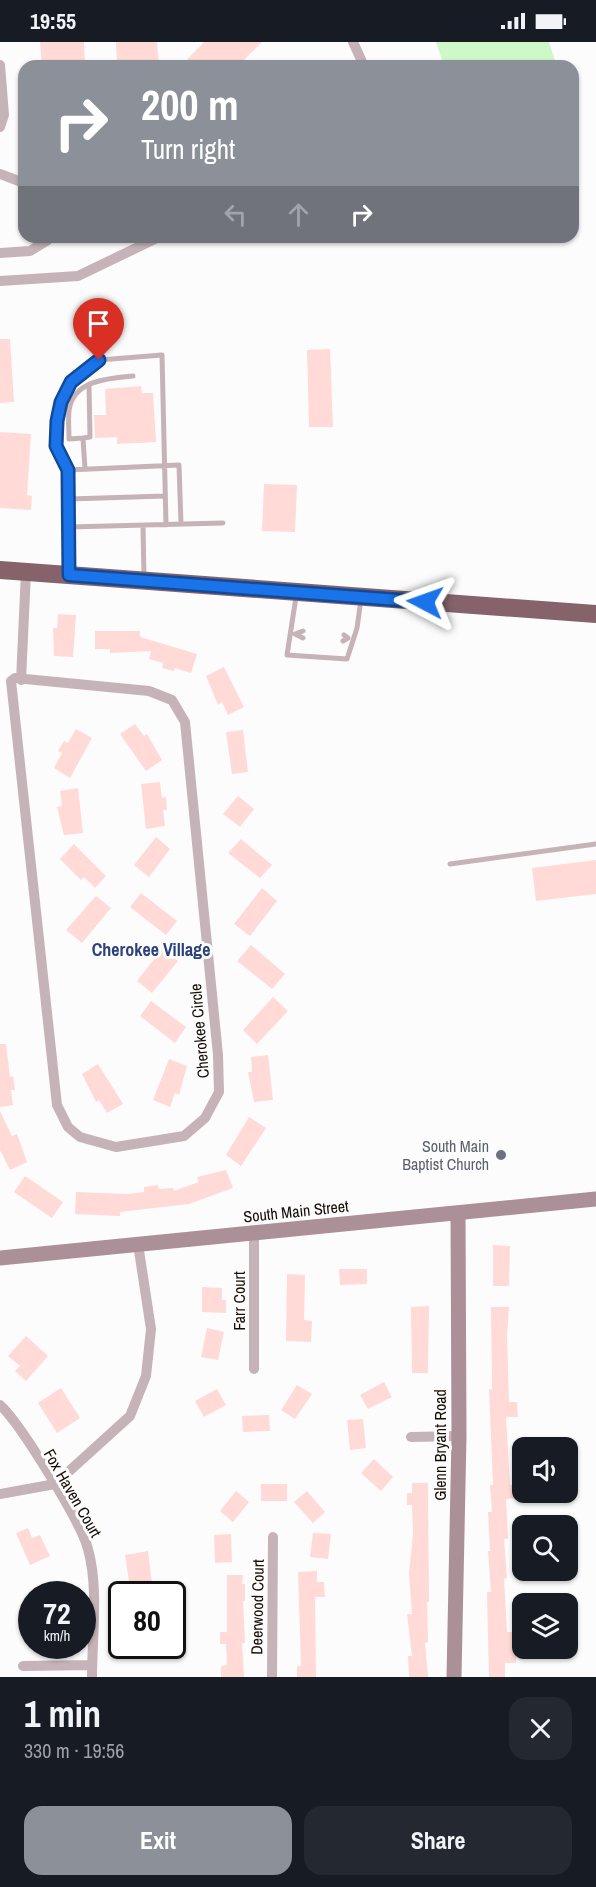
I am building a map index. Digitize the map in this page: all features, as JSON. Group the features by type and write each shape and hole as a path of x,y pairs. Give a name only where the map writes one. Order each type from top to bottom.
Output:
{"highway":[{"path":"0,570 596,614"}],"street":[{"path":"353,42 361,60"},
{"path":"0,65 4,115 0,127"},
{"path":"0,174 18,181"},
{"path":"0,253 30,251 43,243"},
{"path":"0,281 78,276 147,243"},
{"name":"Cherokee Circle","path":"21,680 26,572"},
{"name":"Cherokee Circle","path":"15,678 21,680 149,691 172,700 185,722 218,1055 219,1092 205,1118 184,1136 116,1147 80,1137 68,1127 57,1105 11,681 15,678"},
{"name":"South Main Street","path":"0,1258 596,1199"},
{"name":"Glenn Bryant Road","path":"454,1677 459,1436 458,1213"},
{"name":"Farr Court","path":"254,1233 254,1369"},
{"path":"0,1494 55,1484 130,1416 146,1376 151,1329 138,1244"},
{"name":"Fox Haven Court","path":"0,1405 55,1484 88,1548 92,1579 92,1677"},
{"path":"411,1437 459,1436"},
{"name":"Deerwood Court","path":"272,1677 273,1538"},
{"path":"23,1666 92,1665"}],"lane":[{"path":"69,575 68,470 56,446 61,402 71,382 99,360 162,355 166,525"},
{"path":"89,384 90,437 69,439 68,408 78,391 89,384 102,378 133,376"},
{"path":"82,438 85,469"},
{"path":"68,470 179,465 181,524"},
{"path":"69,499 165,496"},
{"path":"69,527 223,523"},
{"path":"143,526 144,581"},
{"path":"297,592 287,655 347,658 347,638 361,597"},
{"path":"292,633 303,635"},
{"path":"450,864 596,844"}],"green space":[{"path":"436,42 549,42 555,60 442,60"}],"building":[{"path":"40,42 84,42 85,60 42,60"},
{"path":"116,42 157,42 158,60 117,60"},
{"path":"204,42 262,42 244,60 187,60"},
{"path":"0,339 10,339 14,402 0,403"},
{"path":"330,349 333,427 309,427 307,350"},
{"path":"141,386 142,393 153,393 156,442 117,444 117,437 95,438 94,415 106,415 105,389"},
{"path":"0,432 31,434 27,495 32,496 31,510 0,508"},
{"path":"264,484 297,485 295,532 262,531"},
{"path":"58,614 76,615 73,657 54,656 53,628 57,628"},
{"path":"95,631 140,631 140,637 197,654 191,673 175,668 174,671 162,668 163,663 149,659 151,651 110,653 110,649 95,649"},
{"path":"224,667 244,707 228,715 222,702 218,705 206,676"},
{"path":"135,724 144,736 147,734 162,760 146,771 120,734"},
{"path":"76,729 92,738 70,778 54,768 62,753 58,751 64,741 68,743"},
{"path":"243,730 248,772 232,774 226,732"},
{"path":"160,782 162,798 166,797 167,810 163,810 165,826 146,829 141,784"},
{"path":"78,788 83,833 64,835 57,807 62,806 60,791"},
{"path":"238,796 254,809 240,827 223,814"},
{"path":"156,837 170,849 149,877 134,865"},
{"path":"241,839 272,865 260,878 228,853"},
{"path":"74,844 106,876 95,888 84,877 81,880 60,859"},
{"path":"596,860 596,894 536,901 532,868"},
{"path":"262,888 277,901 250,936 234,924"},
{"path":"141,893 177,921 166,935 130,907"},
{"path":"96,896 111,908 82,943 66,930"},
{"path":"251,945 285,974 272,989 237,961"},
{"path":"162,949 178,961 152,993 137,981"},
{"path":"273,997 288,1011 257,1044 243,1030"},
{"path":"151,1001 186,1027 175,1043 140,1016"},
{"path":"0,1044 6,1044 10,1077 13,1076 15,1090 11,1090 13,1105 0,1107"},
{"path":"268,1055 273,1100 254,1102 248,1072 252,1072 251,1057"},
{"path":"169,1059 187,1066 179,1095 175,1093 170,1107 153,1100"},
{"path":"98,1064 123,1104 107,1113 99,1100 96,1102 82,1074"},
{"path":"0,1111 12,1136 17,1134 27,1162 10,1170 0,1150"},
{"path":"249,1117 266,1128 241,1166 226,1155"},
{"path":"226,1170 233,1188 189,1204 120,1212 120,1216 75,1214 76,1192 128,1194 144,1192 144,1187 158,1185 159,1189 173,1188 174,1191 199,1182 197,1177"},
{"path":"25,1176 63,1202 52,1218 14,1192"},
{"path":"493,1245 510,1246 509,1286 493,1286"},
{"path":"339,1269 367,1269 367,1284 340,1285"},
{"path":"287,1274 305,1275 304,1320 312,1321 311,1342 286,1341"},
{"path":"202,1287 222,1288 222,1300 226,1300 226,1313 202,1312"},
{"path":"429,1306 428,1373 412,1373 411,1307"},
{"path":"491,1307 509,1307 507,1335 509,1402 517,1402 518,1417 506,1417 512,1499 506,1499 508,1539 504,1539 507,1578 504,1579 507,1632 512,1632 512,1659 516,1659 516,1663 505,1663 505,1677 489,1677 487,1592 491,1592 488,1512 492,1512 490,1485 493,1485 489,1389 492,1389"},
{"path":"207,1328 224,1332 218,1360 201,1357"},
{"path":"26,1336 48,1356 26,1381 15,1371 20,1366 8,1356"},
{"path":"384,1382 392,1397 368,1409 360,1395"},
{"path":"297,1385 312,1394 295,1419 281,1410"},
{"path":"61,1388 80,1418 57,1433 38,1403"},
{"path":"217,1389 226,1405 204,1417 195,1401"},
{"path":"269,1415 270,1431 243,1432 242,1416"},
{"path":"363,1419 366,1448 350,1450 347,1420"},
{"path":"374,1459 393,1477 381,1491 361,1473"},
{"path":"412,1483 428,1483 429,1602 427,1602 428,1642 425,1643 428,1677 409,1677 408,1656 412,1656 407,1614 412,1614 409,1573 413,1534 412,1505 407,1505 407,1493 412,1493"},
{"path":"261,1484 287,1484 287,1501 261,1501"},
{"path":"236,1491 249,1502 233,1522 220,1511"},
{"path":"307,1491 325,1512 313,1523 294,1502"},
{"path":"28,1528 32,1538 40,1535 50,1556 30,1565 16,1533"},
{"path":"313,1533 331,1534 328,1559 310,1557"},
{"path":"231,1534 232,1562 215,1563 214,1535"},
{"path":"148,1551 152,1581 129,1581 125,1555"},
{"path":"317,1571 317,1582 324,1582 325,1597 315,1597 316,1677 297,1677 297,1666 301,1666 298,1572"},
{"path":"227,1575 243,1575 242,1584 245,1584 245,1601 243,1601 245,1643 242,1643 244,1677 221,1677 221,1666 227,1665 226,1644 220,1644 220,1632 227,1632"}],"place":[{"name":"South Main Baptist Church","path":"501,1155"}],"district":[{"name":"Cherokee Village","path":"151,950"}],"route":[{"path":"99,360 71,382 61,402 57,421 56,446 68,470 69,575 425,602"}]}
